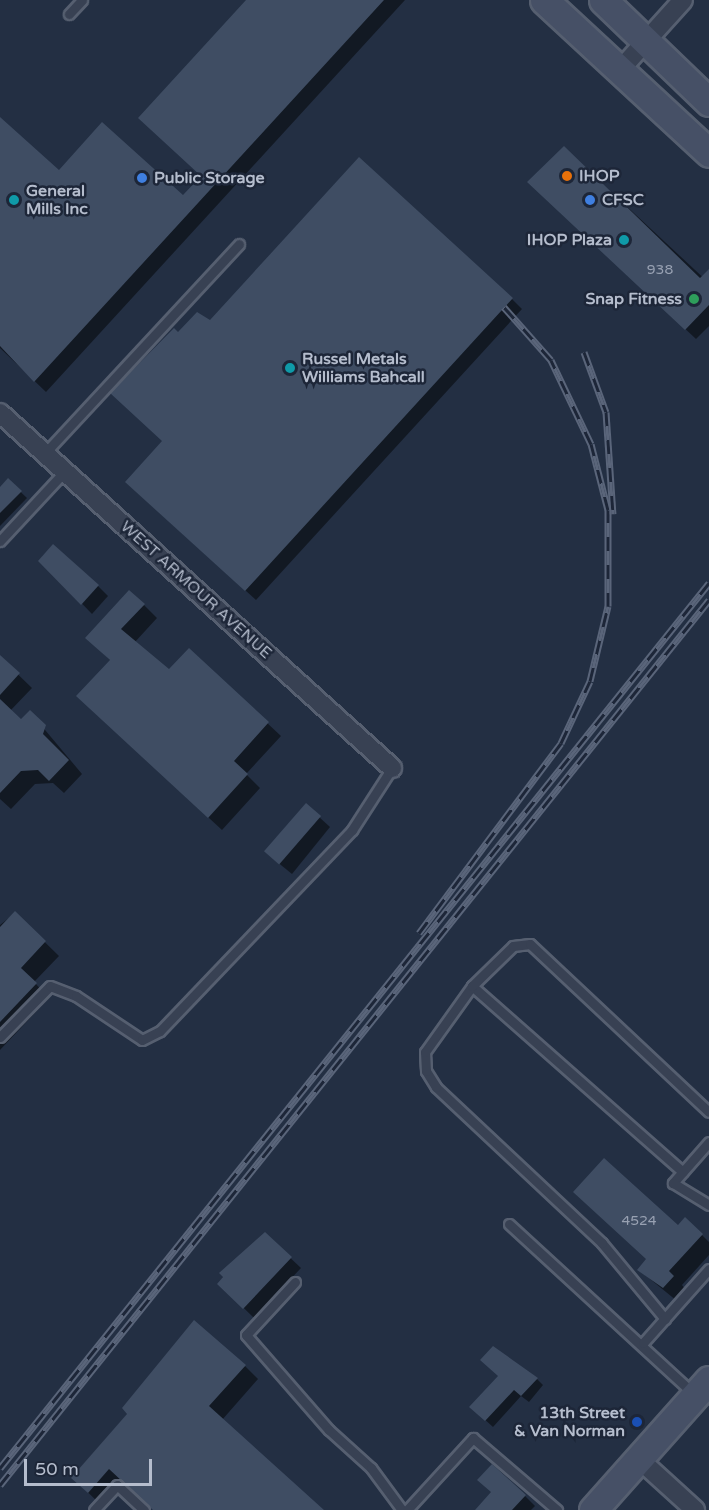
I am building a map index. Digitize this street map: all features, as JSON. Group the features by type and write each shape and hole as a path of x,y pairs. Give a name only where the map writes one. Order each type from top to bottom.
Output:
{"main road":[{"path":"544,0 709,153"},
{"path":"603,0 709,102"},
{"path":"592,1510 702,1388"}],"street":[{"path":"620,70 683,0"},
{"name":"WEST ARMOUR AVENUE","path":"0,413 392,768"},
{"path":"639,1458 695,1510"}],"lane":[{"path":"69,14 81,0"},
{"path":"45,453 239,244"},
{"path":"0,541 64,471"},
{"path":"0,1037 50,986 76,996 142,1040 160,1031 352,831 392,768"},
{"path":"665,1319 602,1243 436,1087 426,1071 425,1052 472,986 513,946 530,944 709,1112"},
{"path":"472,986 682,1172"},
{"path":"709,1142 673,1183 709,1205"},
{"path":"509,1224 643,1343 702,1388"},
{"path":"643,1343 709,1269"},
{"path":"295,1282 246,1335 329,1430 371,1467 402,1510"},
{"path":"407,1510 473,1438 557,1510"},
{"path":"94,1510 117,1485 144,1510"}],"building":[{"name":"Public Storage","path":"246,0 384,0 34,382 0,346 0,117 59,170 102,122 183,195 201,176 138,118"},
{"name":"IHOP Plaza","path":"564,146 700,278 709,269 709,305 685,330 527,182"},
{"name":"Russel Metals Williams Bahcall","path":"359,157 513,298 245,591 125,482 162,441 110,393 174,328 178,332 197,312 210,320"},
{"path":"8,478 22,491 0,513 0,487"},
{"path":"53,544 99,585 81,605 38,561"},
{"path":"129,590 145,604 121,629 169,669 189,648 269,722 234,761 248,774 208,818 76,696 110,660 85,638"},
{"path":"0,655 20,673 0,695"},
{"path":"0,699 21,719 30,710 46,725 43,734 69,760 49,781 38,770 21,771 0,793"},
{"path":"306,803 321,816 279,864 264,851"},
{"path":"15,911 46,941 21,968 37,983 0,1022 0,927"},
{"path":"604,1158 678,1225 685,1217 703,1234 669,1271 674,1276 663,1288 637,1270 646,1259 573,1192"},
{"path":"265,1232 292,1257 243,1309 217,1284 223,1277 219,1273"},
{"path":"194,1320 246,1365 209,1406 324,1510 153,1510 109,1469 88,1493 71,1478 127,1414 122,1408"},
{"path":"493,1346 538,1378 521,1396 514,1390 485,1421 469,1407 498,1376 480,1360"},
{"path":"492,1464 526,1495 512,1510 475,1510 491,1492 477,1480"}],"railway":[{"path":"419,933 561,743 590,681 608,606 608,510 591,444 551,360 504,307"},
{"path":"584,352 606,412 613,514"},
{"path":"0,1468 709,583"},
{"path":"0,1485 709,600"}],"place":[{"name":"IHOP","path":"567,176"},
{"name":"Public Storage","path":"142,178"},
{"name":"General Mills Inc","path":"14,200"},
{"name":"CFSC","path":"590,200"},
{"name":"IHOP Plaza","path":"624,240"},
{"name":"Snap Fitness","path":"694,299"},
{"name":"Russel Metals Williams Bahcall","path":"290,368"},
{"name":"13th Street & Van Norman","path":"637,1422"}]}
